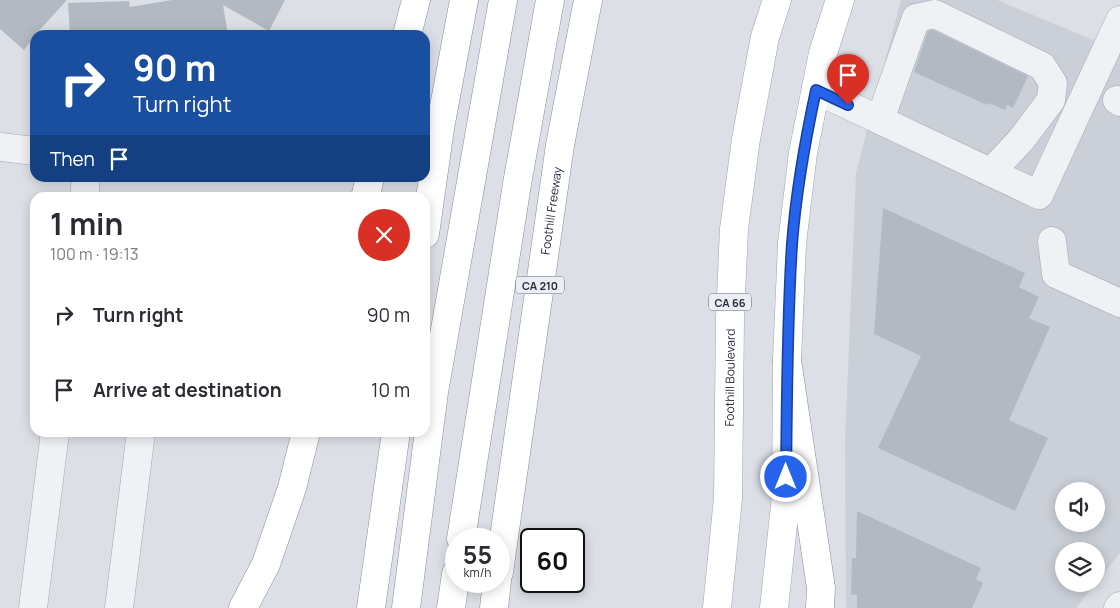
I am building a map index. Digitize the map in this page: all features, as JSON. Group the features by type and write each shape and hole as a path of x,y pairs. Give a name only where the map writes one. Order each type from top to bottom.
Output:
{"main road":[{"path":"408,30 416,0"},
{"path":"430,199 440,128 464,0"},
{"path":"430,423 503,0"},
{"path":"463,528 517,184 550,0"},
{"name":"Foothill Freeway","path":"505,528 560,145 588,0"},
{"name":"Foothill Boulevard","path":"717,608 728,498 729,328 734,229 746,139 765,36 777,0"},
{"path":"774,608 786,496 787,360 792,243 803,153 823,53 840,0"},
{"path":"787,360 820,588 820,608"},
{"path":"242,608 266,564 292,488 305,437"},
{"path":"371,608 395,437"},
{"path":"406,608 428,437"},
{"path":"451,608 453,593"},
{"path":"494,608 496,593"}],"lane":[{"path":"880,120 916,18 935,14 1042,66 1053,83 1051,100 1021,140 991,172"},
{"path":"816,90 1039,195 1120,20"},
{"path":"0,147 30,150"},
{"path":"1052,241 1056,274 1120,303"},
{"path":"33,608 54,437"},
{"path":"119,608 140,437"}],"shaded area":[{"path":"901,0 997,0 1120,51 1120,553 1105,572 1105,542 1055,542 1055,592 1089,592 1076,608 846,608 845,444 856,173"}],"building":[{"path":"0,0 67,0 40,30 30,30 30,42 24,50 0,29"},
{"path":"172,0 285,0 270,30 223,5 227,30 70,30 68,3 129,1 130,7"},
{"path":"933,30 1028,76 1013,108 1007,105 1005,110 989,103 987,105 914,72 928,31"},
{"path":"883,208 1025,273 1019,287 1039,297 1029,318 1050,327 1009,420 1048,438 1015,511 878,448 921,356 874,334"},
{"path":"857,511 981,568 976,579 983,583 972,608 857,608 857,594 851,595 852,558 856,558"}],"route":[{"path":"786,477 787,360 792,243 803,153 816,90 848,105"}]}
